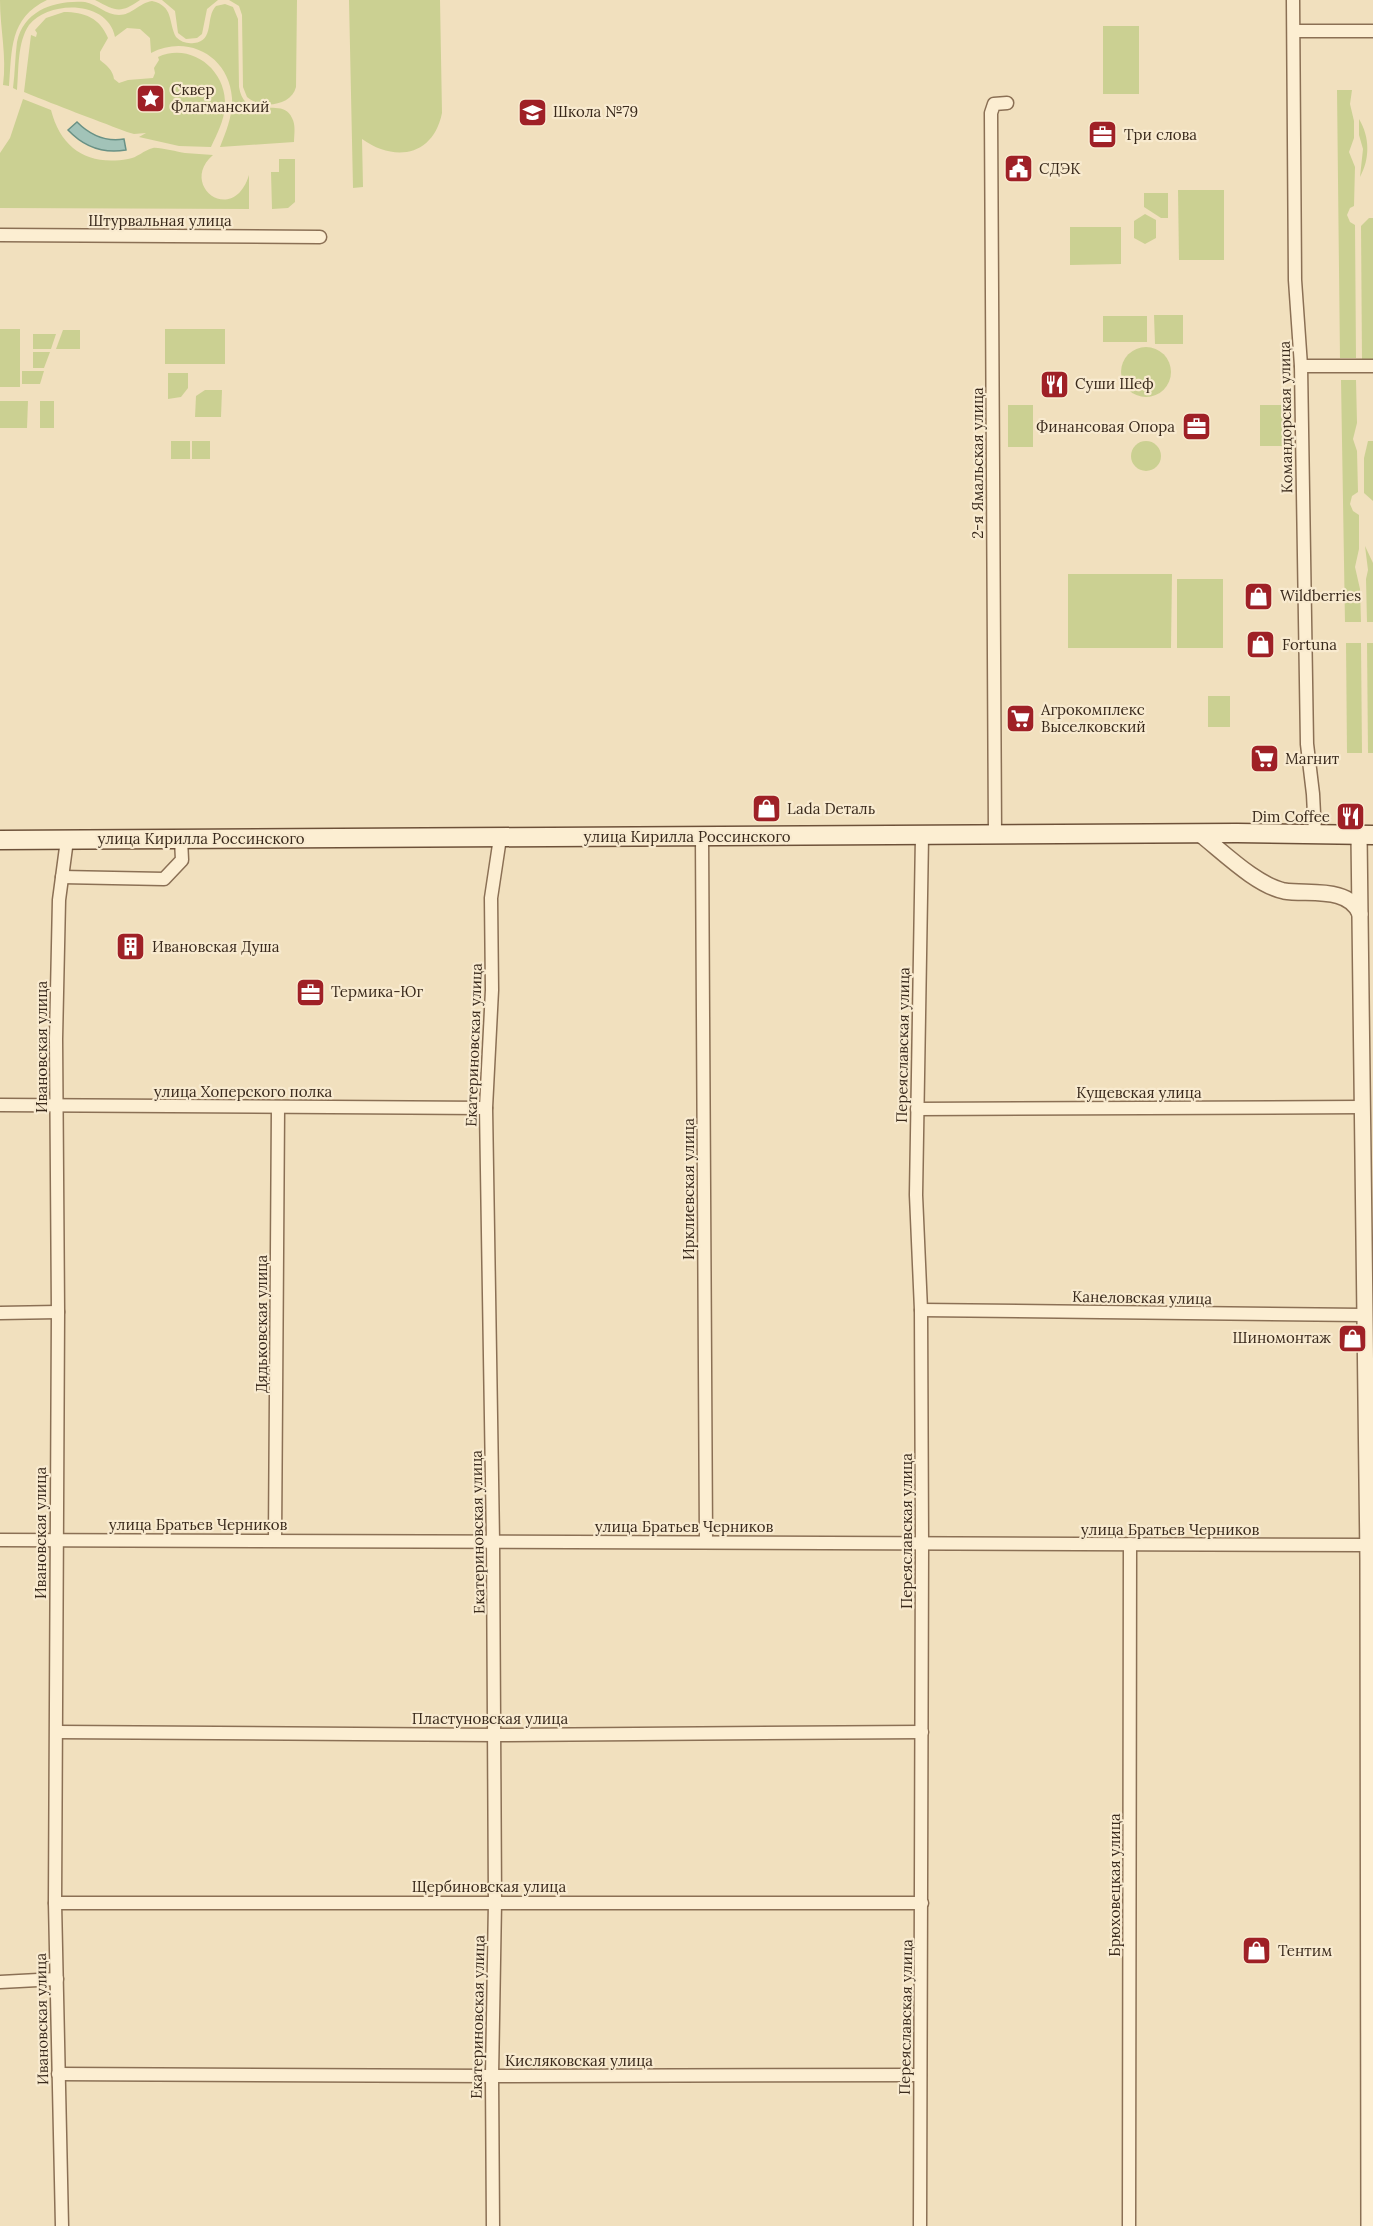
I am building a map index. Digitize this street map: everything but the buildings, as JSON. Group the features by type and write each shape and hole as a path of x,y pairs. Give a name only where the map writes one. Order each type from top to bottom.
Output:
{"main road":[{"name":"улица Кирилла Россинского","path":"0,840 1366,835"}],"street":[{"name":"Командорская улица","path":"1293,0 1295,280 1301,366 1306,735 1316,834"},
{"path":"1294,31 1373,31"},
{"name":"2-я Ямальская улица","path":"995,835 991,113 994,104 1007,103"},
{"name":"Штурвальная улица","path":"0,235 320,237"},
{"path":"1301,366 1373,366"},
{"path":"1200,834 1272,888 1336,895 1348,900 1358,908 1360,914"},
{"path":"1366,835 1360,914 1363,1315 1371,1760 1369,2226"},
{"name":"Переяславская улица","path":"920,2226 922,1544 921,1310 916,1195 922,836"},
{"name":"Ирклиевская улица","path":"702,837 706,1542"},
{"name":"Екатериновская улица","path":"493,2226 492,2076 495,1902 493,1541 486,1108 492,990 491,898 500,838"},
{"path":"62,877 164,879 182,860 181,839"},
{"name":"Ивановская улица","path":"62,2226 56,1903 58,1312 56,1040 57,954 67,840"},
{"name":"улица Хоперского полка","path":"0,1105 486,1108"},
{"name":"Кущевская улица","path":"917,1109 1362,1107"},
{"name":"Дядьковская улица","path":"275,1540 278,1108"},
{"name":"Канеловская улица","path":"921,1310 1363,1315"},
{"path":"0,1313 58,1312"},
{"name":"улица Братьев Черников","path":"0,1540 1367,1545"},
{"name":"Брюховецкая улица","path":"1129,2226 1130,1544"},
{"name":"Пластуновская улица","path":"57,1732 494,1735 922,1732"},
{"name":"Щербиновская улица","path":"56,1903 922,1903"},
{"path":"0,1982 57,1979"},
{"name":"Кисляковская улица","path":"58,2074 920,2075"}],"green space":[{"path":"0,0 47,0 25,16 19,26 12,48 9,86 3,85"},
{"path":"95,0 140,0 123,9 113,9"},
{"path":"162,0 218,0 207,9 202,34 197,38 186,39 178,33 175,11"},
{"path":"229,0 297,0 296,87 288,99 275,104 267,104 247,97 243,87 242,15 239,6"},
{"path":"349,0 440,0 442,113 437,128 421,147 411,151 387,151 362,139 363,187 353,188"},
{"path":"152,1 159,3 167,11 176,37 189,43 205,38 216,6 225,4 233,7 238,19 239,87 243,98 248,104 256,107 280,109 287,112 294,124 294,142 220,147 230,117 232,98 229,83 215,60 192,48 179,46 151,53 150,38 140,29 127,28 115,37 110,25 90,10 63,8 50,11 29,25 20,48 17,90 13,88 17,42 21,31 26,22 42,9 63,3 85,2 119,15"},
{"path":"64,12 85,15 96,21 105,31 108,38 100,52 100,60 109,68 114,79 119,83 153,78 158,57 170,53 183,53 205,62 220,81 225,106 220,127 211,147 179,146 139,137 146,133 127,132 24,92 31,35 36,37 35,30 46,18"},
{"path":"1103,26 1139,26 1139,94 1103,94"},
{"path":"1337,90 1352,90 1350,104 1354,121 1354,138 1349,152 1355,167 1354,206 1350,208 1347,215 1350,222 1355,225 1356,358 1340,358"},
{"path":"23,99 51,110 56,124 69,144 78,152 89,157 114,161 128,159 156,148 213,155 204,167 202,178 205,188 212,196 221,199 232,198 241,190 249,175 249,209 0,208 0,153 10,138"},
{"path":"1359,119 1367,141 1366,163 1360,177 1363,149 1359,135"},
{"path":"279,159 295,159 295,202 288,208 272,209 271,172 279,172"},
{"path":"1178,190 1224,190 1224,260 1179,260"},
{"path":"1144,193 1168,193 1168,218 1161,218 1144,207"},
{"path":"1145,214 1156,220 1156,238 1145,244 1134,238 1134,221"},
{"path":"1369,218 1373,218 1373,359 1362,359 1361,226"},
{"path":"1070,227 1121,227 1121,264 1070,265"},
{"path":"1154,315 1183,315 1183,344 1155,344"},
{"path":"1103,316 1147,316 1147,342 1103,342"},
{"path":"0,329 20,329 20,387 0,387"},
{"path":"165,329 225,329 225,364 165,364"},
{"path":"63,330 80,330 80,349 56,349"},
{"path":"33,334 56,334 51,349 33,349"},
{"path":"1146,347 1164,354 1171,372 1164,390 1146,397 1128,390 1121,372 1128,354"},
{"path":"33,352 50,352 44,368 33,368"},
{"path":"22,371 44,371 40,384 22,384"},
{"path":"168,373 188,373 188,388 181,397 168,399"},
{"path":"1341,380 1356,380 1357,423 1353,439 1357,451 1358,492 1352,496 1350,504 1353,511 1359,515 1359,549 1355,567 1360,589 1361,622 1345,622"},
{"path":"205,390 222,390 221,417 195,417 196,396"},
{"path":"0,401 28,401 27,428 0,428"},
{"path":"40,401 54,401 54,428 40,428"},
{"path":"1008,405 1033,405 1033,447 1008,447"},
{"path":"1260,405 1289,405 1289,446 1260,446"},
{"path":"171,441 190,441 190,459 171,459"},
{"path":"192,441 210,441 210,459 192,459"},
{"path":"1146,441 1157,445 1161,456 1157,467 1146,471 1135,467 1131,456 1135,445"},
{"path":"1368,441 1373,441 1373,501 1364,493 1364,458"},
{"path":"1365,546 1373,563 1373,622 1367,622 1366,579 1368,570"},
{"path":"1068,574 1172,574 1171,648 1068,648"},
{"path":"1177,579 1223,579 1223,648 1177,648"},
{"path":"1346,643 1361,643 1362,753 1347,753"},
{"path":"1367,643 1373,643 1373,753 1368,753"},
{"path":"1208,696 1230,696 1230,727 1208,727"}],"water":[{"path":"77,122 87,131 99,136 124,139 126,150 109,151 87,145 68,130"}],"place":[{"name":"Сквер Флагманский","path":"150,99"},
{"name":"Школа №79","path":"532,112"},
{"name":"Три слова","path":"1103,135"},
{"name":"СДЭК","path":"1018,169"},
{"name":"Суши Шеф","path":"1054,384"},
{"name":"Финансовая Опора","path":"1196,427"},
{"name":"Wildberries","path":"1259,596"},
{"name":"Fortuna","path":"1261,645"},
{"name":"Агрокомплекс Выселковский","path":"1020,719"},
{"name":"Магнит","path":"1264,759"},
{"name":"Lada Dеталь","path":"766,809"},
{"name":"Dim Coffee","path":"1351,817"},
{"name":"Ивановская Душа","path":"131,947"},
{"name":"Термика-Юг","path":"310,992"},
{"name":"Шиномонтаж","path":"1352,1338"},
{"name":"Тентим","path":"1257,1951"}]}
